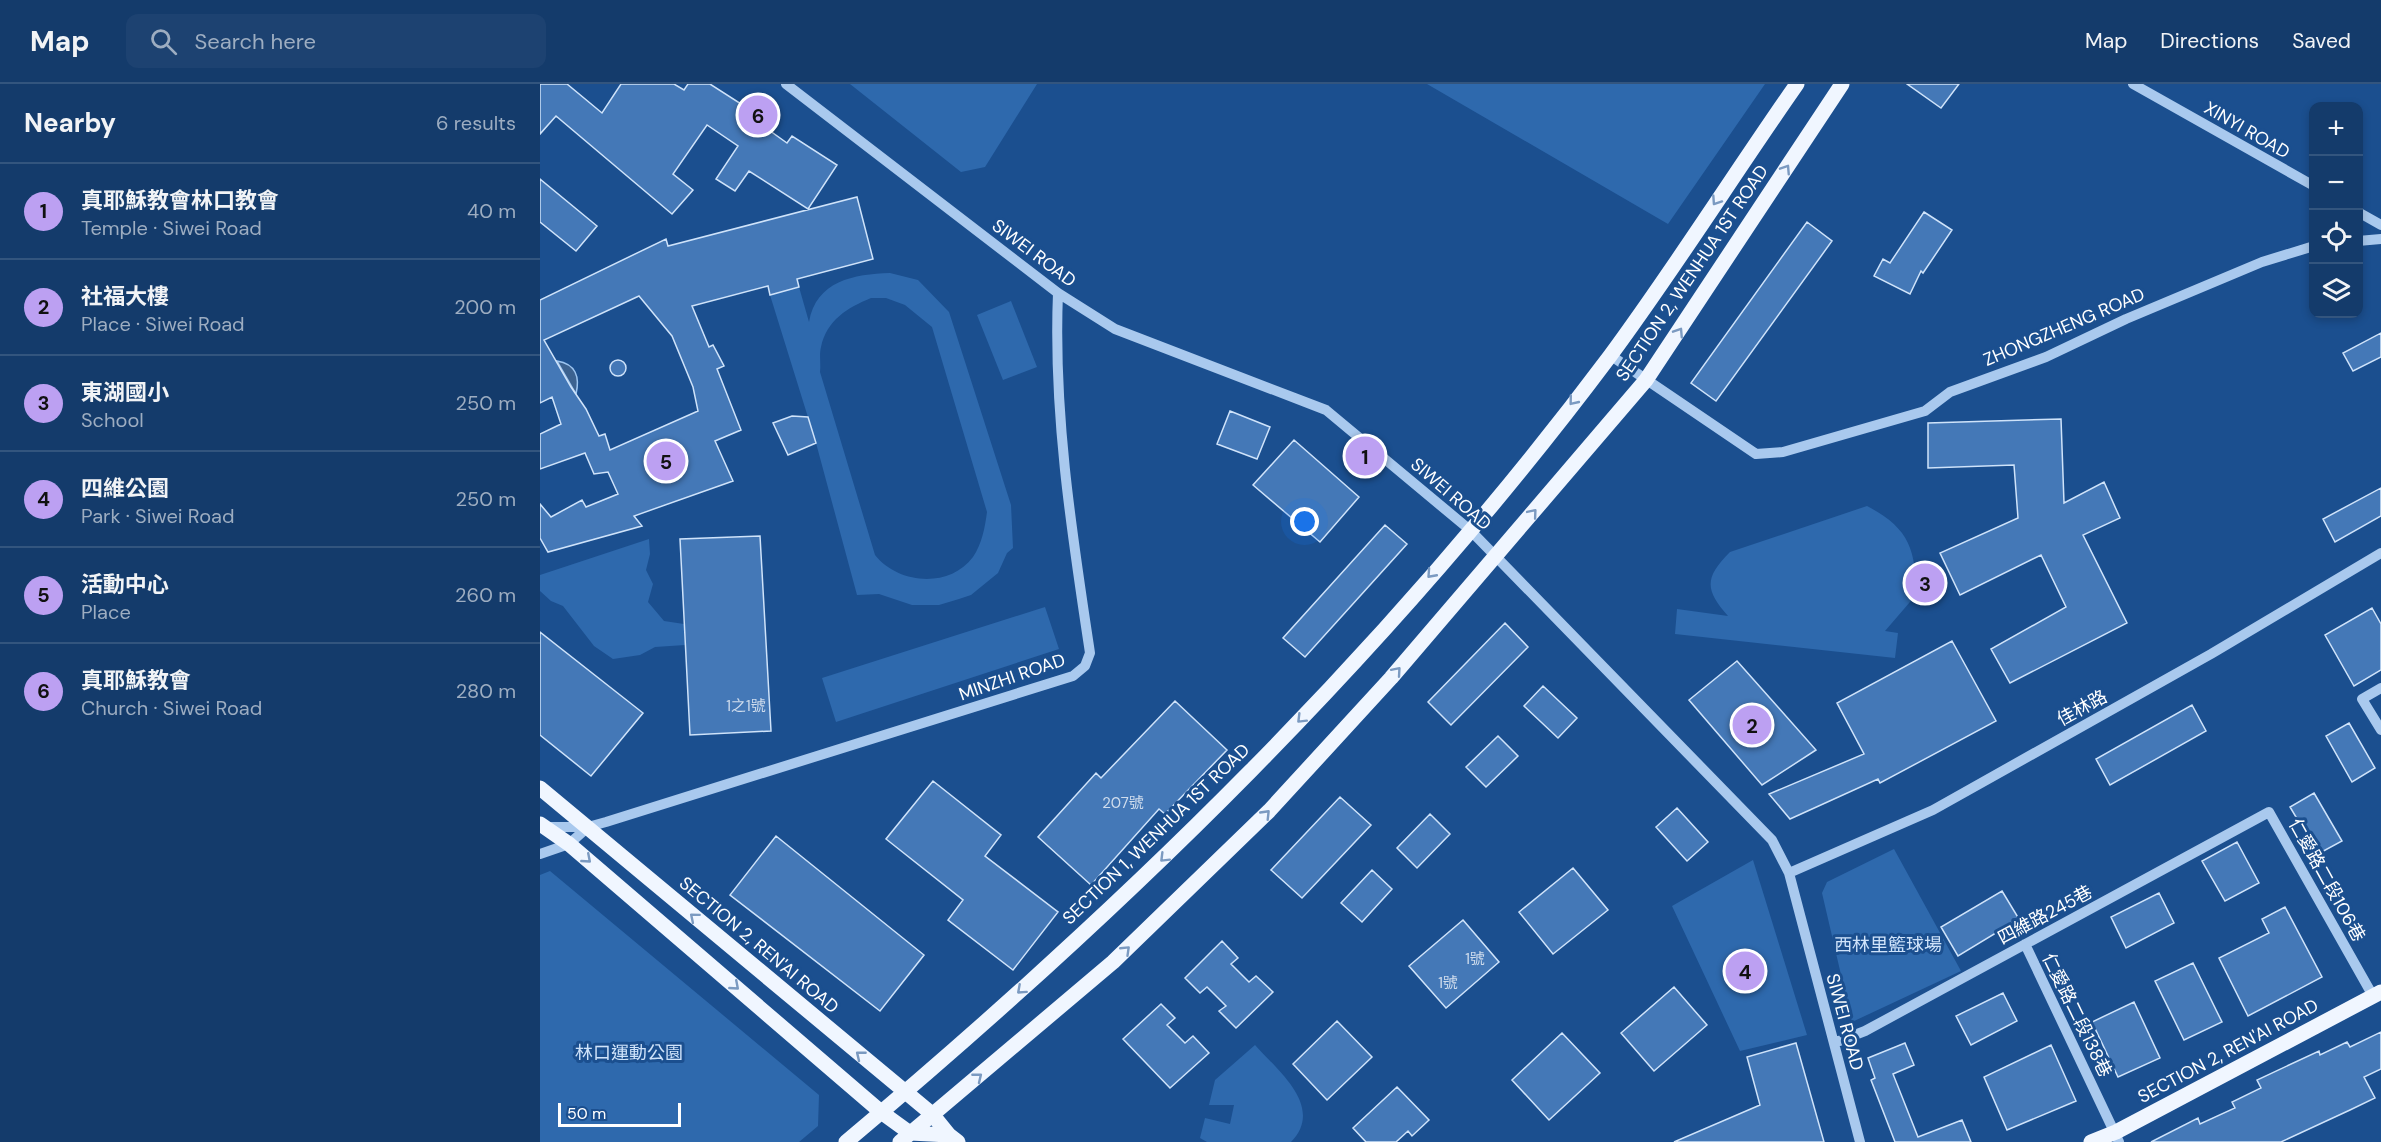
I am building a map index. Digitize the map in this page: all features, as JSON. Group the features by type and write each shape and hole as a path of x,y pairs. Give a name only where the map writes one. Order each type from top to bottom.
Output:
{"main road":[{"name":"SECTION 2, WENHUA 1ST ROAD","path":"1470,530 1610,356 1797,84"},
{"name":"SECTION 2, WENHUA 1ST ROAD","path":"1495,558 1646,380 1842,84"},
{"name":"SECTION 1, WENHUA 1ST ROAD","path":"846,1142 906,1092 1148,875 1313,707 1470,530"},
{"path":"541,827 569,844 881,1112 905,1138 1113,962 1230,849 1391,678 1495,558"},
{"name":"SECTION 2, REN'AI ROAD","path":"540,788 906,1092 932,1114 954,1138"},
{"name":"SECTION 2, REN'AI ROAD","path":"2091,1142 2118,1137 2377,994"},
{"name":"SECTION 2, REN'AI ROAD","path":"905,1138 954,1138"}],"street":[{"name":"SIWEI ROAD","path":"786,84 1058,293 1115,329 1326,411 1470,530 1772,840 1789,873 1860,1142"},
{"name":"XINYI ROAD","path":"2133,84 2309,184"},
{"path":"2363,215 2381,225"},
{"path":"2363,241 2381,239"},
{"name":"ZHONGZHENG ROAD","path":"1610,356 1756,454 1783,452 1925,411 1950,392 2046,357 2126,319 2262,262 2309,247"},
{"name":"MINZHI ROAD","path":"588,827 1073,676 1085,666 1090,653 1070,517 1056,346 1058,293"},
{"name":"佳林路","path":"1789,873 1933,810 2201,660 2381,553"},
{"path":"2381,688 2362,699 2381,730"},
{"name":"四維路245巷","path":"1834,1043 1865,1031 2269,812"},
{"name":"仁愛路二段106巷","path":"2269,812 2377,994"},
{"path":"541,827 588,827"},
{"path":"540,854 569,844 588,827"},
{"name":"仁愛路二段138巷","path":"2025,944 2118,1137"}],"green space":[{"path":"850,84 1037,84 985,167 961,172"},
{"path":"1427,84 1765,84 1668,224"},
{"path":"890,273 918,280 949,312 1011,505 1013,548 1007,553 998,573 971,595 939,605 912,605 879,594 857,595 816,443 770,295 799,287 809,322 813,308 828,289 850,278","holes":["871,298 886,298 905,305 932,327 987,512 981,541 973,557 963,567 938,578 910,577 885,565 875,555 820,372 821,347 833,322 862,302"]},
{"path":"1011,301 1037,367 1003,380 977,315"},
{"path":"1867,506 1881,514 1901,532 1912,552 1916,595 1885,631 1898,633 1895,658 1675,634 1677,609 1728,616 1715,599 1711,584 1715,569 1730,552"},
{"path":"649,539 650,554 646,570 653,584 648,602 664,621 684,624 685,645 655,647 640,655 613,659 594,646 563,606 551,601 540,591 540,575"},
{"path":"1045,607 1059,649 836,722 822,678"},
{"name":"西林里籃球場","path":"1894,849 1961,971 1852,1022 1822,893 1827,882"},
{"path":"1753,860 1807,1035 1740,1051 1672,906"},
{"name":"林口運動公園","path":"550,871 819,1095 818,1126 799,1142 540,1142 540,875"},
{"path":"1255,1045 1285,1078 1301,1103 1303,1116 1300,1129 1291,1142 1207,1142 1200,1138 1205,1118 1230,1124 1234,1105 1209,1105 1215,1080"}],"shaded area":[{"path":"557,361 569,365 575,372 576,394"}],"building":[{"path":"540,84 567,84 602,113 621,84 674,84 684,90 688,84 710,84 763,118 759,123 787,143 792,136 837,165 808,209 749,171 735,191 716,179 738,146 707,125 673,174 693,190 672,214 556,116 540,134"},
{"path":"1907,84 1959,84 1941,108"},
{"path":"540,179 597,226 576,251 540,222"},
{"path":"857,197 873,259 797,279 799,287 770,295 768,286 692,306 709,347 713,345 724,366 717,369 741,430 715,441 733,481 634,516 642,526 548,552 540,538 540,504 551,517 582,500 586,507 618,494 608,472 594,474 585,453 540,469 540,434 561,424 552,397 540,403 540,300 666,239 668,246","holes":["639,296 672,336 693,387 698,411 610,450 605,434 599,436 586,409 544,340"]},
{"path":"1924,212 1952,230 1923,273 1921,271 1910,294 1874,276 1883,259 1890,263"},
{"path":"1807,222 1832,241 1716,401 1691,383"},
{"path":"2381,333 2381,357 2353,371 2343,353"},
{"path":"618,360 626,368 618,376 610,368"},
{"path":"1230,411 1270,427 1257,459 1217,444"},
{"path":"792,416 808,417 816,443 788,455 773,423"},
{"path":"2061,419 2064,503 2104,482 2120,518 2083,535 2127,623 2010,683 1991,649 2066,607 2041,555 1960,595 1940,553 2018,518 2014,465 1928,468 1928,423"},
{"path":"1294,440 1359,497 1320,542 1253,485"},
{"path":"2381,488 2381,516 2335,542 2323,519"},
{"path":"1385,525 1407,544 1305,657 1283,638"},
{"path":"760,536 771,731 690,735 680,539"},
{"path":"2372,608 2381,624 2381,670 2354,686 2325,635"},
{"path":"1505,623 1528,647 1451,725 1428,702"},
{"path":"540,632 643,713 591,776 540,735"},
{"path":"1952,641 1996,721 1880,783 1878,779 1790,819 1769,794 1864,754 1837,703"},
{"path":"1737,661 1816,750 1762,785 1689,700"},
{"path":"1543,686 1577,718 1558,738 1524,706"},
{"path":"1175,701 1227,750 1165,814 1159,809 1091,885 1038,837 1096,773 1101,778"},
{"path":"2192,705 2206,731 2110,785 2096,759"},
{"path":"2349,723 2375,768 2352,782 2326,736"},
{"path":"1498,736 1518,756 1486,787 1466,767"},
{"path":"933,781 1001,835 985,856 1058,912 1013,970 948,920 963,900 886,839"},
{"path":"2314,793 2342,841 2318,854 2290,807"},
{"path":"1340,797 1371,825 1302,898 1271,870"},
{"path":"1677,808 1708,842 1687,861 1656,827"},
{"path":"1430,814 1450,834 1417,868 1397,848"},
{"path":"776,836 924,955 880,1011 730,895"},
{"path":"2237,842 2259,883 2225,901 2202,861"},
{"path":"1573,868 1608,910 1553,954 1519,912"},
{"path":"1372,870 1392,889 1362,922 1341,903"},
{"path":"2002,891 2019,919 1958,956 1941,927"},
{"path":"2159,893 2174,923 2126,948 2111,917"},
{"path":"2285,907 2322,977 2248,1016 2219,958 2269,933 2262,919"},
{"path":"1463,920 1499,962 1446,1008 1409,966"},
{"path":"1222,941 1238,958 1231,964 1249,982 1256,976 1273,992 1236,1028 1219,1011 1226,1006 1207,987 1200,993 1185,978"},
{"path":"2193,963 2222,1022 2184,1040 2155,981"},
{"path":"1674,987 1707,1025 1654,1071 1621,1033"},
{"path":"2003,993 2017,1021 1971,1045 1956,1016"},
{"path":"2134,1002 2160,1058 2118,1077 2092,1022"},
{"path":"1161,1004 1175,1018 1167,1025 1185,1043 1193,1036 1209,1053 1170,1088 1123,1039"},
{"path":"1337,1021 1372,1057 1327,1100 1293,1064"},
{"path":"2381,1032 2381,1069 2364,1077 2375,1098 2350,1110 2281,1142 2151,1142 2198,1118 2200,1124 2235,1108 2232,1102 2261,1088 2257,1080 2319,1051 2320,1055 2347,1042 2350,1047"},
{"path":"1562,1033 1600,1073 1549,1120 1512,1080"},
{"path":"1796,1043 1824,1142 1674,1142 1760,1105 1747,1057"},
{"path":"1905,1043 1914,1065 1893,1074 1918,1137 1962,1120 1971,1142 1895,1142 1871,1080 1875,1078 1868,1058"},
{"path":"2051,1045 2076,1101 2007,1130 1984,1077"},
{"path":"1397,1087 1429,1120 1412,1136 1408,1131 1396,1142 1366,1142 1353,1128"}],"place":[{"name":"真耶穌教會","path":"758,115"},
{"name":"真耶穌教會林口教會","path":"1365,456"},
{"name":"活動中心","path":"666,461"},
{"name":"東湖國小","path":"1925,583"},
{"name":"社福大樓","path":"1752,725"},
{"name":"四維公園","path":"1745,971"}]}
